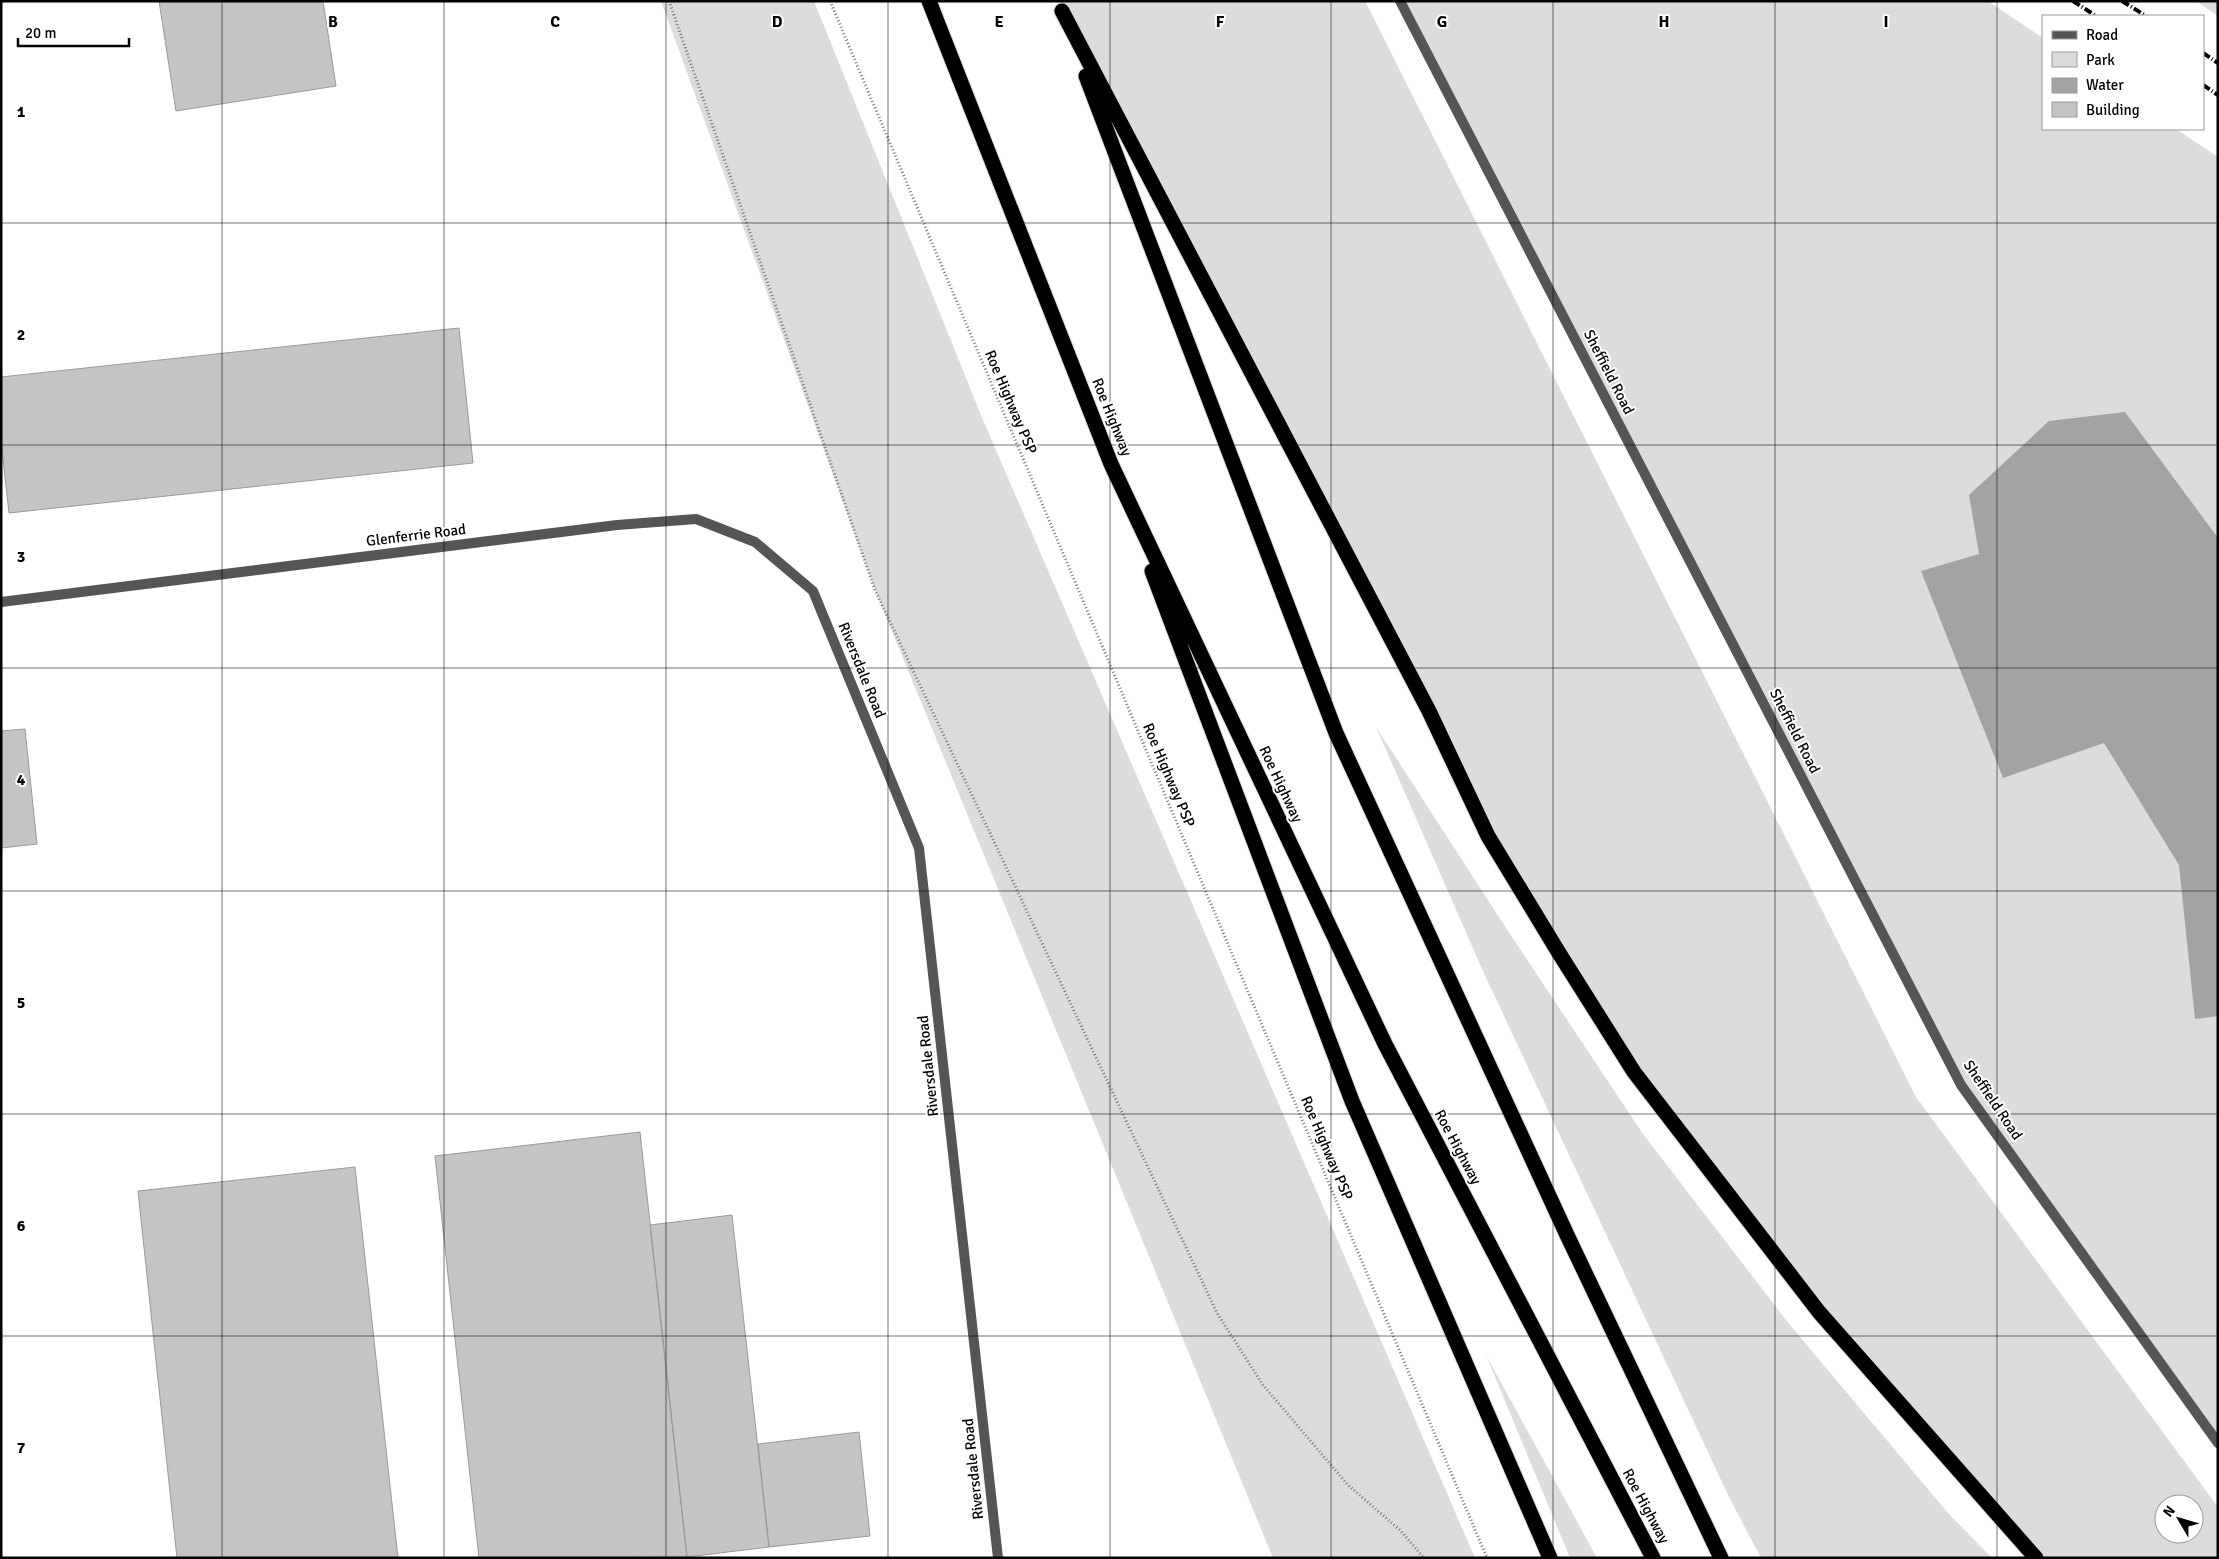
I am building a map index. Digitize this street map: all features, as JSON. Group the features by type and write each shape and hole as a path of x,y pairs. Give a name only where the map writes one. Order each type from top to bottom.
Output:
{"highway":[{"name":"Roe Highway","path":"929,1 1111,464 1385,1044 1653,1558"},
{"path":"1060,6 1336,733 1567,1235 1721,1558"},
{"path":"1060,6 1429,711 1488,836 1599,1017 1634,1072 1819,1312 2036,1558"},
{"path":"1111,464 1352,1101 1550,1558"}],"street":[{"name":"Sheffield Road","path":"1400,1 1962,1085 2218,1442"},
{"name":"Glenferrie Road","path":"1,602 617,525 696,519 755,542 813,591"},
{"name":"Riversdale Road","path":"813,591 919,848 998,1558"}],"path":[{"path":"669,1 875,590 1217,1313 1269,1392 1348,1485 1400,1530 1424,1558"},
{"name":"Roe Highway PSP","path":"830,1 1487,1558"}],"green space":[{"path":"661,1 814,1 983,420 1475,1558 1273,1558 875,590"},
{"path":"1058,1 1365,1 1916,1097 2218,1507 2218,1558 2036,1558 1819,1312 1634,1072 1488,836"},
{"path":"1400,1 1988,1 2042,37 2042,130 2178,130 2218,157 2218,1443 1961,1085"},
{"path":"2196,1 2218,1 2218,16"},
{"path":"1376,727 1506,928 1643,1134 1790,1325 1948,1513 1992,1558 1761,1558 1729,1497 1482,969"},
{"path":"1486,1355 1597,1558 1570,1558"}],"water":[{"path":"2125,412 2218,538 2218,1016 2195,1019 2179,865 2104,743 2003,778 1921,571 1979,554 1969,495 2049,421"}],"building":[{"path":"159,1 323,1 336,86 176,111"},
{"path":"459,328 473,463 9,513 1,441 1,377"},
{"path":"25,729 37,844 1,848 1,731"},
{"path":"640,1132 687,1557 479,1558 435,1156"},
{"path":"355,1167 398,1558 177,1558 138,1191"},
{"path":"732,1215 769,1547 687,1557 650,1225"},
{"path":"859,1432 870,1536 769,1547 758,1444"}],"railway":[{"path":"2073,1 2094,15"},
{"path":"2122,1 2144,15"},
{"path":"2204,54 2218,63"},
{"path":"2204,86 2218,95"}]}
